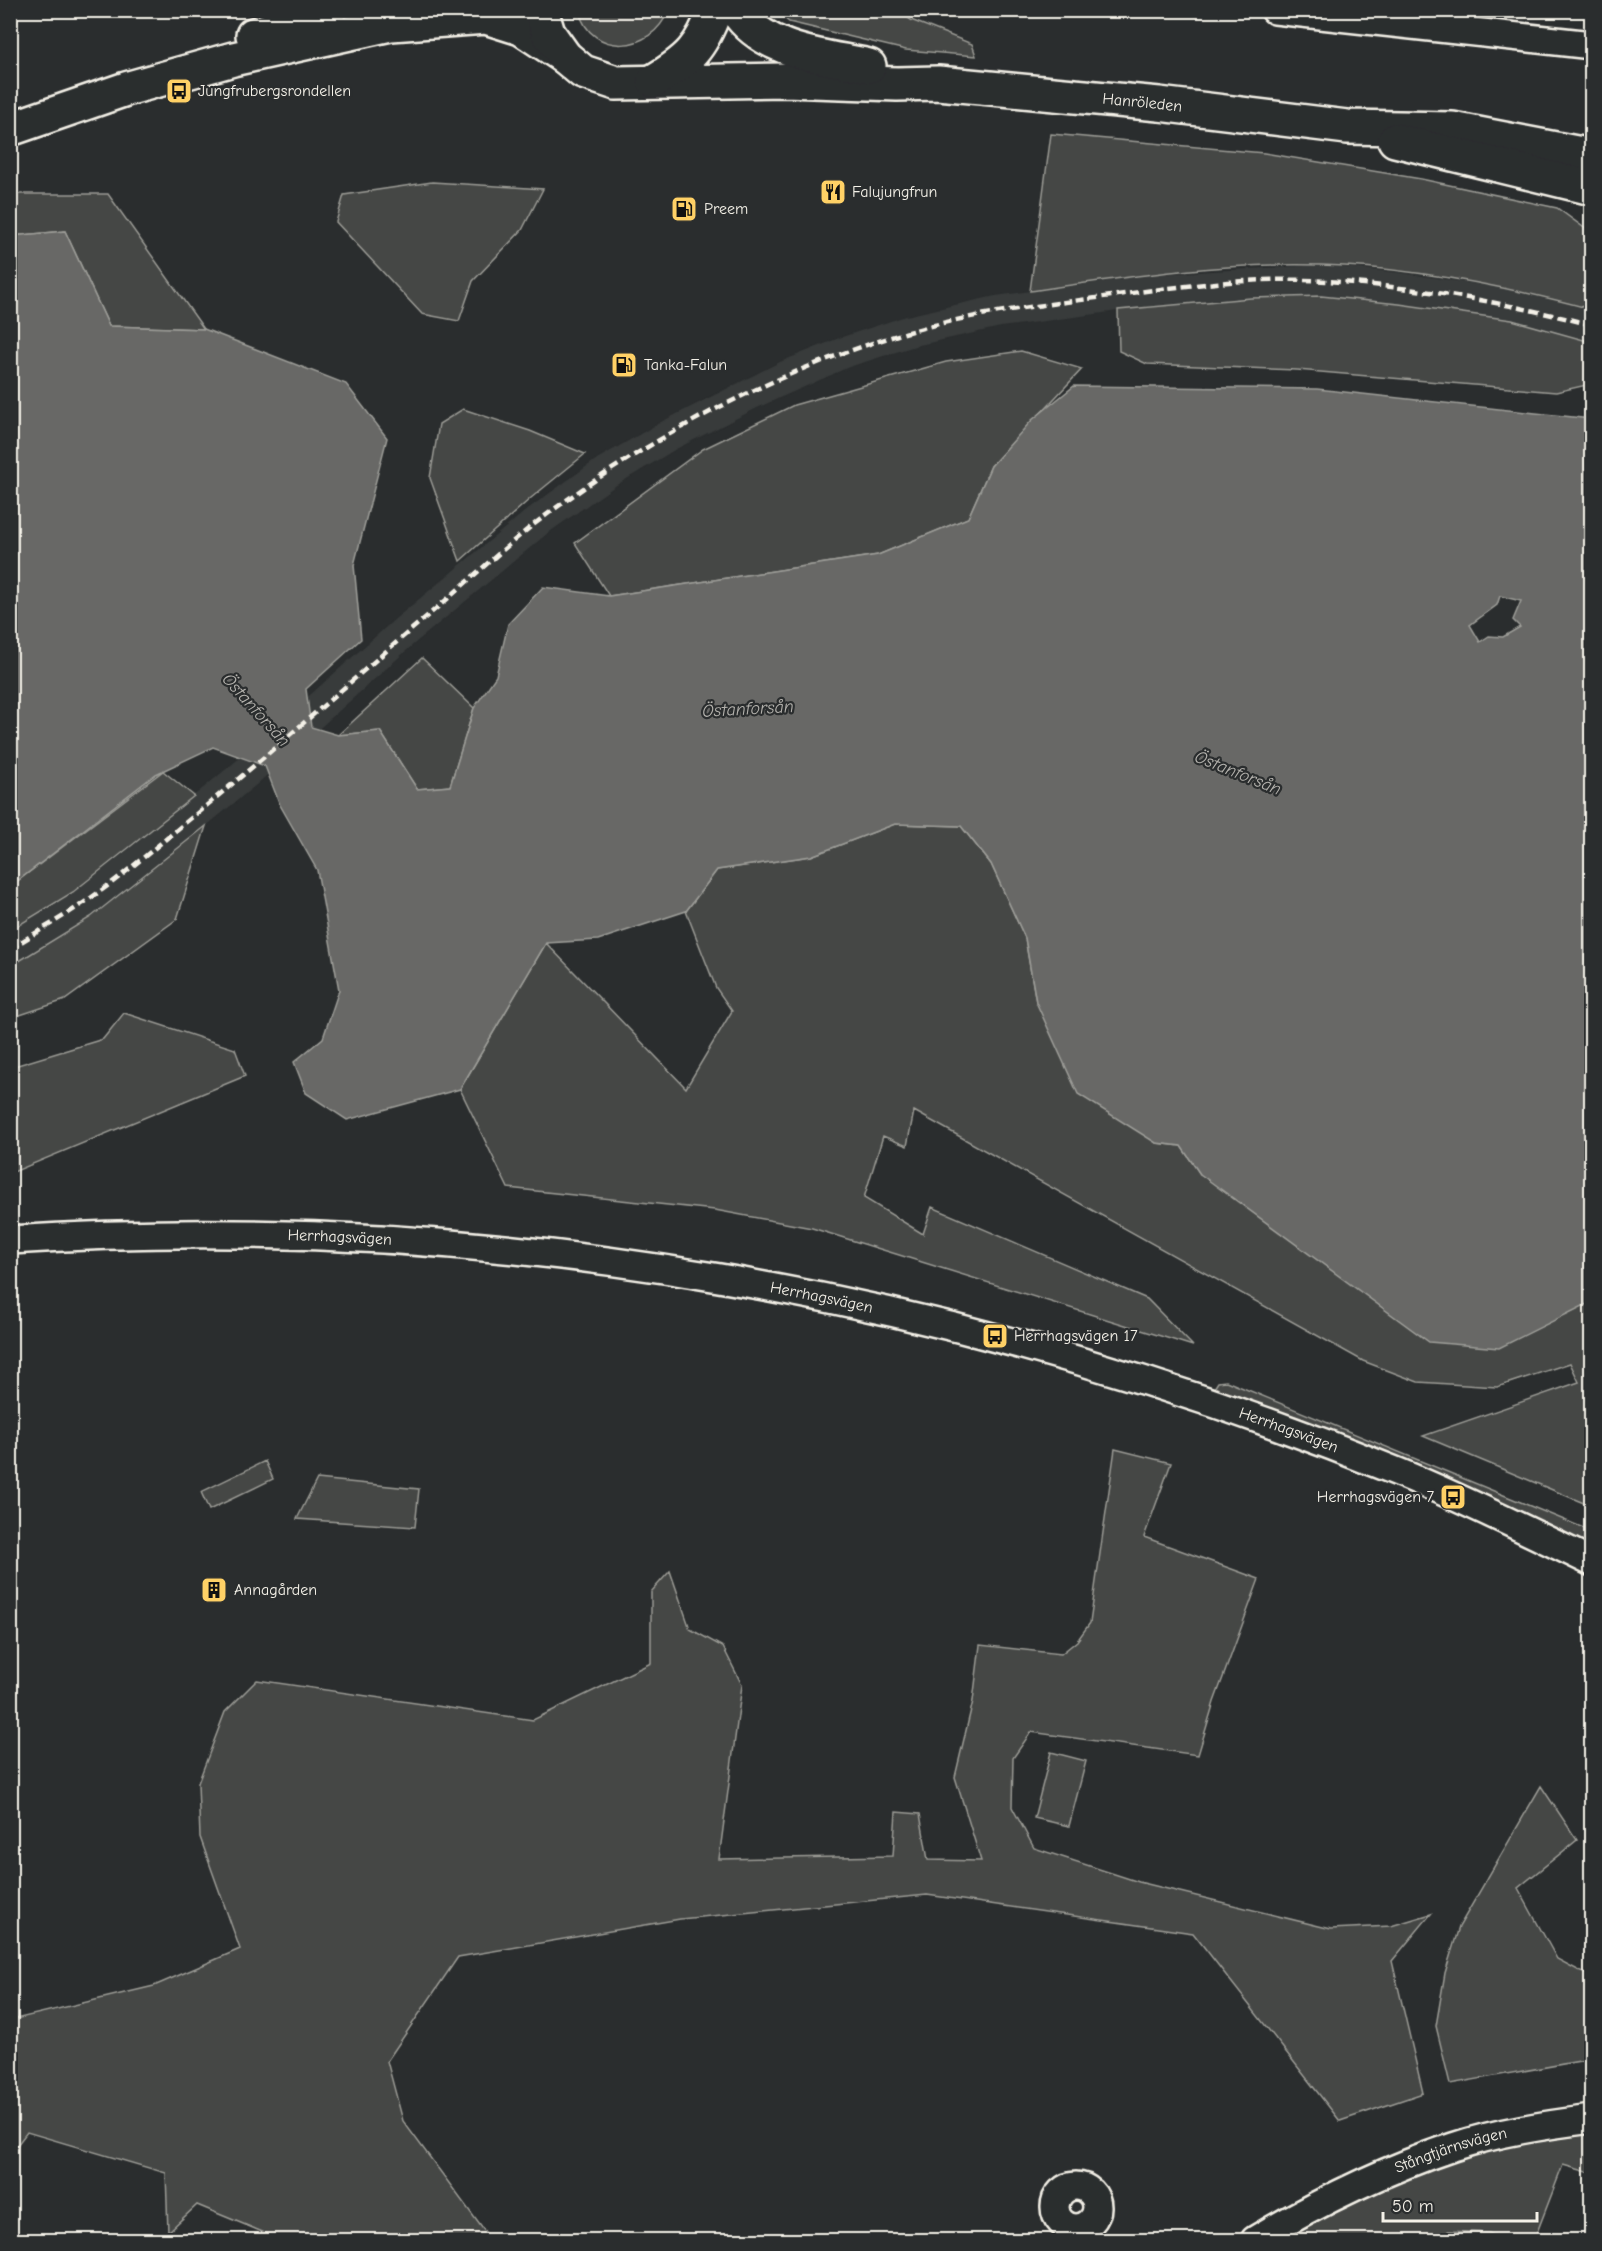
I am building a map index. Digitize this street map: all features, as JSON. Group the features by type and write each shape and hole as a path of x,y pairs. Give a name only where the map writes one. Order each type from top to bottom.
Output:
{"main road":[{"path":"10,108 329,10"},
{"path":"541,10 548,33 565,57"},
{"path":"10,129 126,89 233,59 391,24 486,17 521,28 565,57 583,72 605,81 654,81 685,62 704,39 715,10"},
{"name":"Hanröleden","path":"736,10 750,27 772,42 938,83"},
{"name":"Hanröleden","path":"654,81 786,80 897,84 938,83 1159,104 1347,127 1452,129 1592,156"},
{"name":"Hanröleden","path":"1347,127 1441,153 1592,188"}],"street":[{"path":"1275,10 1592,45"},
{"name":"Herrhagsvägen","path":"10,1240 99,1234 269,1235 488,1248 596,1259 811,1295 1010,1341 1099,1366 1207,1401 1403,1474 1592,1562"},
{"name":"Stångtjärnsvägen","path":"1255,2241 1369,2180 1454,2147 1525,2128 1592,2119"}],"shaded area":[{"path":"579,10 668,11 660,25 649,35 636,42 622,44 608,43 596,37 586,26"},
{"path":"776,11 899,11 911,20 972,44 976,56 906,50 789,22"},
{"path":"1051,134 1264,153 1421,179 1557,208 1591,233 1591,309 1458,279 1389,269 1321,265 1212,268 1030,291"},
{"path":"432,182 543,189 522,230 473,281 459,321 422,314 336,222 344,195"},
{"path":"11,194 108,194 204,329 109,326 65,231 11,236"},
{"path":"1322,265 1403,273 1518,290 1591,309 1591,342 1512,320 1321,296 1251,298 1161,305 1001,327 915,346 849,367 757,408 676,449 615,486 548,533 415,643 256,785 143,878 91,917 11,966 11,930 73,892 124,853 236,761 395,619 529,508 597,459 661,422 780,362 839,338 906,316 995,296 1158,274"},
{"path":"1321,296 1512,320 1591,342 1591,384 1556,392 1297,370 1147,364 1119,351 1118,310 1251,298"},
{"path":"1021,351 1082,369 991,466 968,518 878,555 609,596 575,543 703,449 794,405 946,362"},
{"path":"463,409 530,431 585,454 460,561 430,478 439,424"},
{"path":"422,658 474,708 450,786 417,789 380,731 338,735"},
{"path":"163,771 194,796 73,892 11,930 11,886"},
{"path":"895,824 961,826 991,864 1025,938 1036,1002 1156,1143 1181,1146 1200,1174 1581,1305 1591,1302 1591,1506 1423,1436 1579,1382 1570,1363 1497,1387 1418,1382 1363,1361 914,1111 907,1146 883,1136 864,1198 923,1234 932,1207 1147,1299 1193,1346 812,1228 715,1210 508,1188 460,1089 546,943 686,1088 732,1011 716,988 686,911 717,870 811,856"},
{"path":"206,826 177,919 65,1000 11,1018 11,966 91,917"},
{"path":"124,1013 235,1049 245,1076 11,1173 11,1067 103,1039"},
{"path":"1226,1381 1591,1531 1591,1546 1509,1507 1307,1423 1209,1396 1218,1382"},
{"path":"1115,1449 1171,1463 1144,1537 1259,1579 1214,1702 1198,1755 1031,1732 1013,1758 1012,1807 1034,1848 1139,1882 1331,1929 1391,1926 1431,1914 1392,1961 1423,2093 1340,2121 1193,1933 927,1895 680,1919 458,1957 387,2061 403,2121 491,2240 282,2240 197,2205 168,2232 166,2173 27,2132 11,2153 11,2020 154,1986 240,1949 200,1837 198,1783 225,1712 257,1680 533,1720 651,1663 651,1592 670,1571 690,1629 723,1647 742,1685 719,1859 893,1856 896,1812 920,1814 928,1860 981,1861 955,1777 973,1701 980,1645 1061,1654 1077,1641 1090,1623"},
{"path":"265,1461 273,1479 209,1510 201,1492"},
{"path":"317,1479 419,1489 415,1527 297,1519"},
{"path":"1051,1752 1086,1761 1069,1826 1034,1818"},
{"path":"1541,1786 1577,1840 1518,1888 1557,1959 1591,1977 1591,2059 1450,2084 1436,2026 1445,1973 1459,1927"},
{"path":"1591,2130 1591,2173 1563,2165 1534,2240 1506,2240 1489,2233 1449,2231 1423,2240 1274,2240 1349,2201 1427,2168 1508,2144 1549,2135"}],"water":[{"name":"Östanforsån","path":"65,231 109,326 204,329 346,384 387,438 354,565 361,639 306,689 311,727 338,735 380,731 417,789 450,786 474,708 496,676 508,624 543,587 609,596 878,555 968,518 991,466 1032,420 1074,386 1317,389 1591,419 1591,1302 1499,1348 1429,1342 1200,1174 1181,1146 1156,1143 1078,1094 1036,1002 1025,938 991,864 961,826 895,824 811,856 717,870 686,911 598,940 546,943 460,1089 347,1120 306,1093 294,1062 323,1038 339,990 317,870 280,805 265,766 213,747 156,774 11,886 11,236","holes":["1500,596 1521,601 1513,620 1520,627 1503,637 1489,636 1480,642 1470,625 1497,605"]}],"railway":[{"path":"10,949 79,906 134,866 505,549 582,489 670,434 716,409 811,366 908,332 983,315 1164,289 1246,281 1326,281 1427,291 1526,309 1592,325"}],"place":[{"name":"Jungfrubergsrondellen","path":"179,91"},
{"name":"Falujungfrun","path":"833,192"},
{"name":"Preem","path":"684,209"},
{"name":"Tanka-Falun","path":"624,365"},
{"name":"Herrhagsvägen 17","path":"995,1336"},
{"name":"Herrhagsvägen 7","path":"1453,1497"},
{"name":"Annagården","path":"214,1590"}]}
